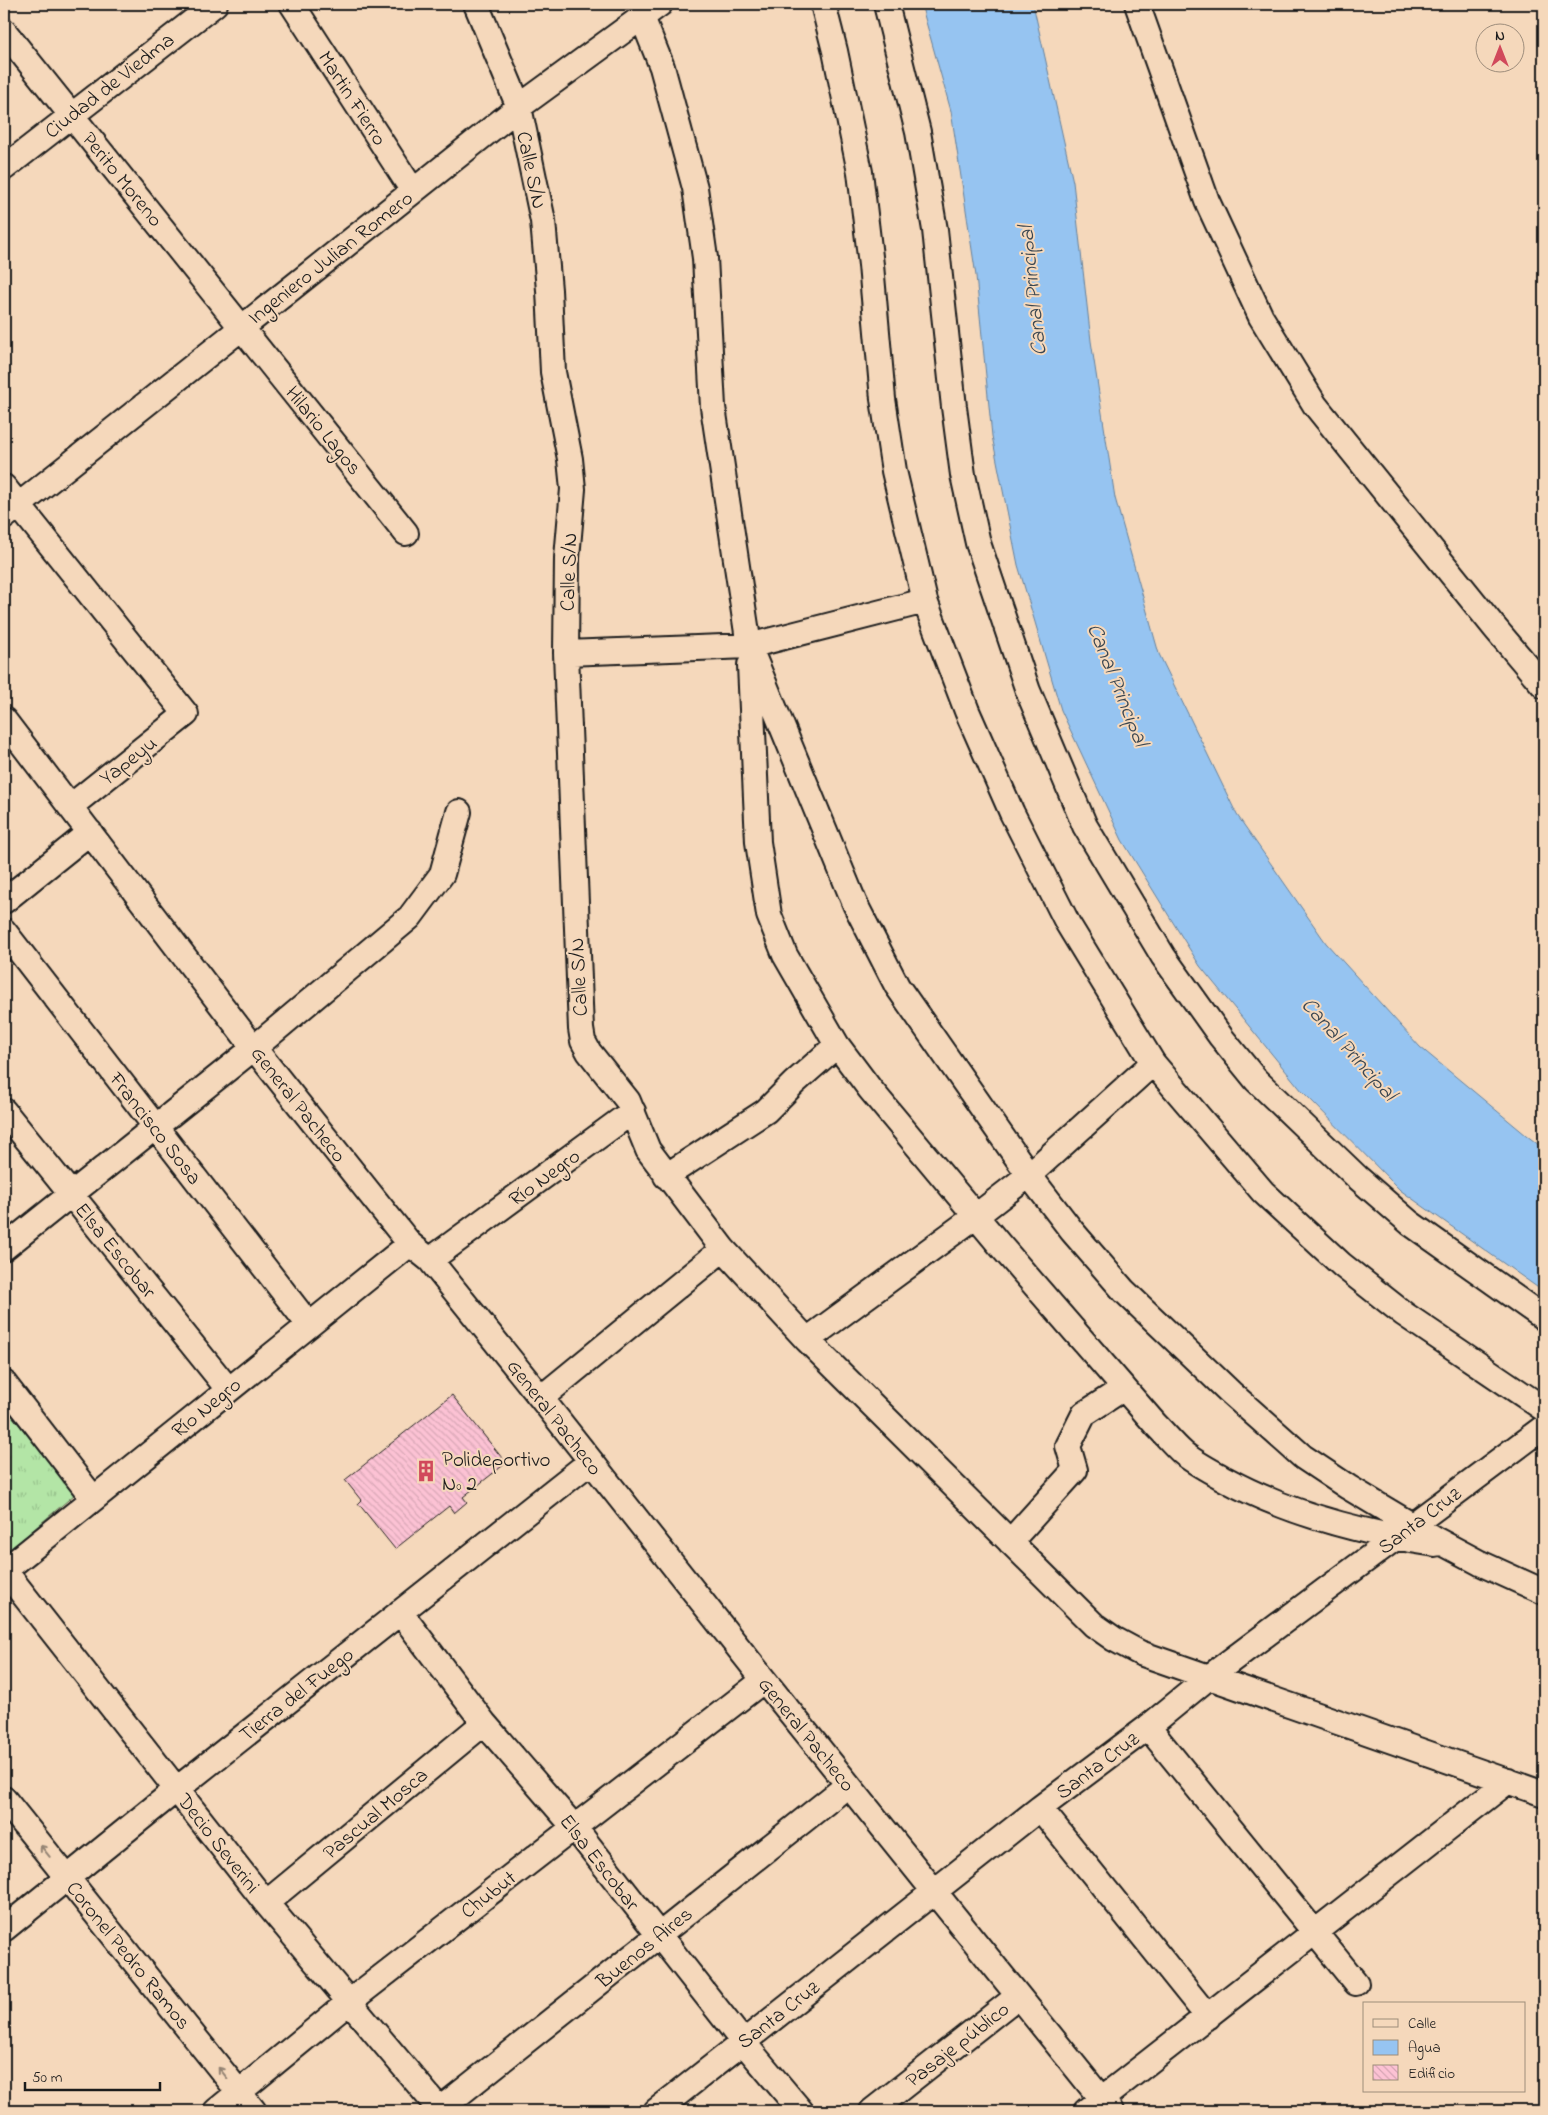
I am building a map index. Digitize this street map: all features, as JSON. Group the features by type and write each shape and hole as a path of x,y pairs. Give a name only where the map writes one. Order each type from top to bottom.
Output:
{"street":[{"name":"Ciudad de Viedma","path":"4,168 71,114 215,4"},
{"name":"Martin Fierro","path":"292,4 413,192"},
{"name":"Calle S/N","path":"476,4 519,107 543,221 553,372 571,469 573,489 567,558 566,653 580,1021 583,1041 588,1052 620,1090 634,1111"},
{"path":"823,4 835,51 860,172 871,264 883,399 894,470 925,601 967,711 1012,813 1068,924 1153,1063 1263,1192 1342,1265 1404,1314 1544,1409"},
{"path":"886,4 918,132 933,220 963,475 978,543 1028,691 1085,826 1163,956 1221,1038 1256,1080 1357,1177 1410,1223 1544,1318"},
{"path":"1137,4 1207,201 1261,318 1315,405 1544,686"},
{"name":"Ingeniero Julian Romero","path":"11,511 519,107 651,10"},
{"path":"651,10 662,67 695,188 704,258 713,407 749,646 758,842 769,915 785,955 837,1045 870,1089 976,1216 1124,1388 1183,1453 1211,1471 1265,1499 1312,1516 1403,1532 1449,1547 1480,1564 1544,1592"},
{"name":"Perito Moreno","path":"4,31 242,327"},
{"name":"Hilario Lagos","path":"242,327 406,533"},
{"path":"4,487 11,511"},
{"name":"Yapeyu","path":"11,511 186,714 70,806"},
{"path":"566,653 749,646 925,601"},
{"path":"749,646 855,904 897,986 1029,1175 1072,1231 1124,1291 1303,1457 1348,1487 1403,1532"},
{"name":"General Pacheco","path":"4,720 254,1048 410,1244 430,1260 541,1398 590,1462 1018,1996 1099,2107"},
{"path":"4,1248 254,1048 410,916 442,874 459,812"},
{"path":"4,901 90,832"},
{"name":"Francisco Sosa","path":"4,931 309,1325"},
{"path":"666,1176 766,1111 837,1045"},
{"path":"807,1340 1029,1175 1153,1063"},
{"name":"Elsa Escobar","path":"4,1111 228,1389"},
{"path":"634,1111 644,1144 723,1250 807,1340 1094,1625 1114,1639 1140,1653 1544,1794"},
{"name":"Río Negro","path":"430,1260 634,1111"},
{"name":"Río Negro","path":"4,1571 410,1244"},
{"path":"541,1398 723,1250"},
{"path":"4,1383 93,1498"},
{"path":"1010,1542 1075,1470 1068,1446 1084,1414 1124,1388"},
{"name":"Santa Cruz","path":"656,2111 1040,1808 1148,1727 1209,1677 1544,1427"},
{"name":"Tierra del Fuego","path":"4,1929 177,1789 590,1462"},
{"name":"Decio Severini","path":"4,1571 266,1903 440,2111"},
{"name":"Elsa Escobar","path":"400,1612 484,1722 574,1828 743,2042 801,2111"},
{"name":"Chubut","path":"216,2111 349,2002 764,1680"},
{"name":"Pascual Mosca","path":"266,1903 484,1722"},
{"path":"1148,1727 1356,1983"},
{"path":"1099,2107 1208,2017 1508,1781"},
{"name":"Buenos Aires","path":"440,2111 848,1785"},
{"name":"Coronel Pedro Ramos","path":"4,1799 254,2111"},
{"path":"1040,1808 1208,2017"},
{"name":"Pasaje público","path":"872,2111 1018,1996"}],"green space":[{"path":"4,1406 75,1494 5,1554 4,1552"}],"water":[{"name":"Canal Principal","path":"921,4 1033,4 1073,182 1091,341 1115,498 1159,654 1237,815 1326,943 1420,1047 1544,1149 1544,1292 1400,1190 1302,1091 1200,966 1122,840 1061,710 1018,565 992,436 976,276 951,111"}],"building":[{"name":"Polideportivo Nº 2","path":"452,1395 506,1463 463,1497 467,1502 454,1513 449,1506 395,1549 358,1503 361,1500 345,1480"}],"place":[{"name":"Polideportivo Nº 2","path":"426,1471"}]}
